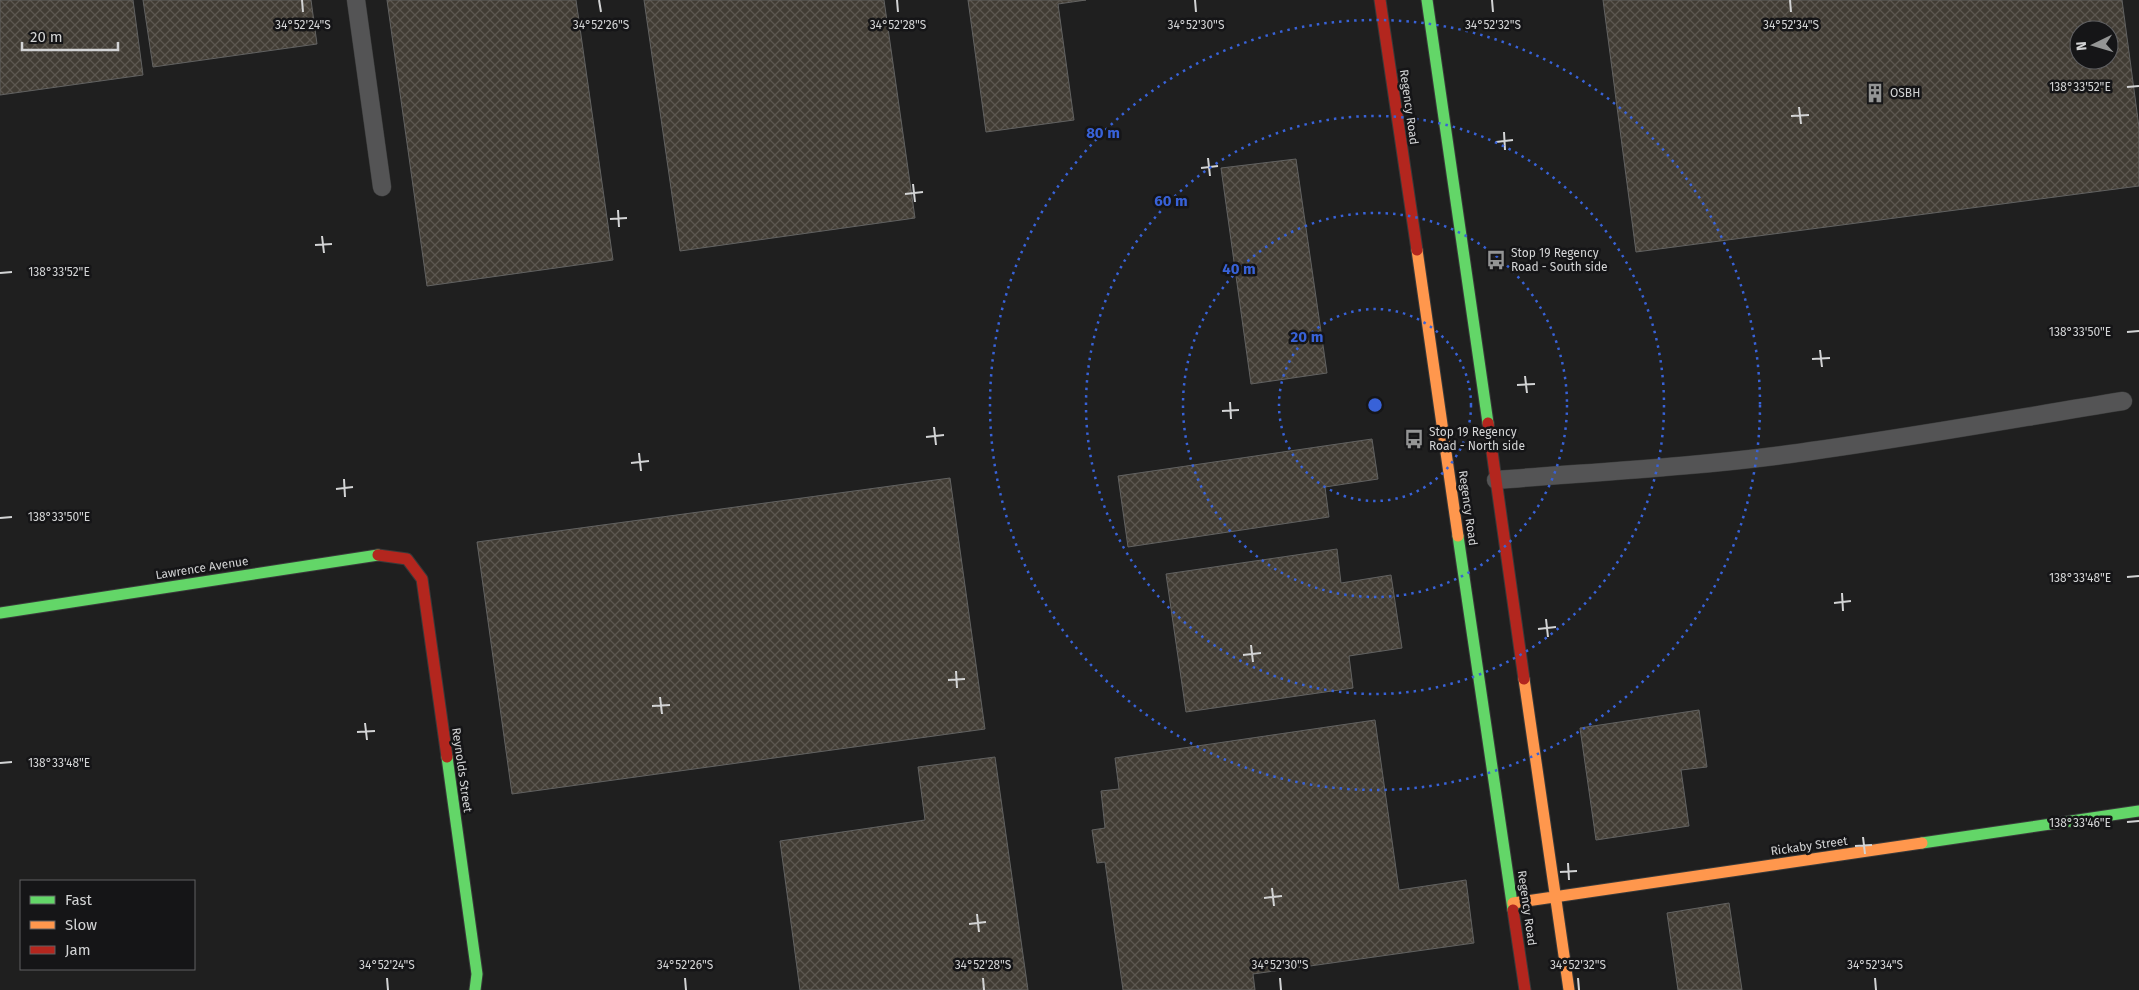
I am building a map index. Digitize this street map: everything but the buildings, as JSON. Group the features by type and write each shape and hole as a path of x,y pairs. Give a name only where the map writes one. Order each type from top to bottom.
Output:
{"main road":[{"name":"Regency Road","path":"1380,0 1525,990"},
{"path":"1427,0 1569,990"},
{"name":"Lawrence Avenue","path":"0,613 382,554 407,559"},
{"name":"Reynolds Street","path":"407,559 422,579 477,974 475,990"},
{"name":"Rickaby Street","path":"1513,903 2139,811"}],"lane":[{"path":"356,0 382,188"},
{"path":"1496,480 1680,466 1790,454 1957,429 2123,401"}],"traffic: fast":[{"path":"1427,0 1488,423"},
{"path":"1458,536 1513,910"},
{"path":"0,613 378,555"},
{"path":"447,757 477,974 475,990"},
{"path":"1922,843 2139,811"}],"traffic: slow":[{"path":"1417,250 1458,536"},
{"path":"1524,679 1569,990"},
{"path":"1513,903 1922,843"}],"traffic: jam":[{"path":"1380,0 1417,250"},
{"path":"1488,423 1524,679"},
{"path":"378,555 407,559 422,579 447,757"},
{"path":"1513,910 1525,990"}],"place":[{"name":"OSBH","path":"1875,93"},
{"name":"Stop 19 Regency Road - South side","path":"1496,260"},
{"name":"Stop 19 Regency Road - North side","path":"1414,439"}]}
